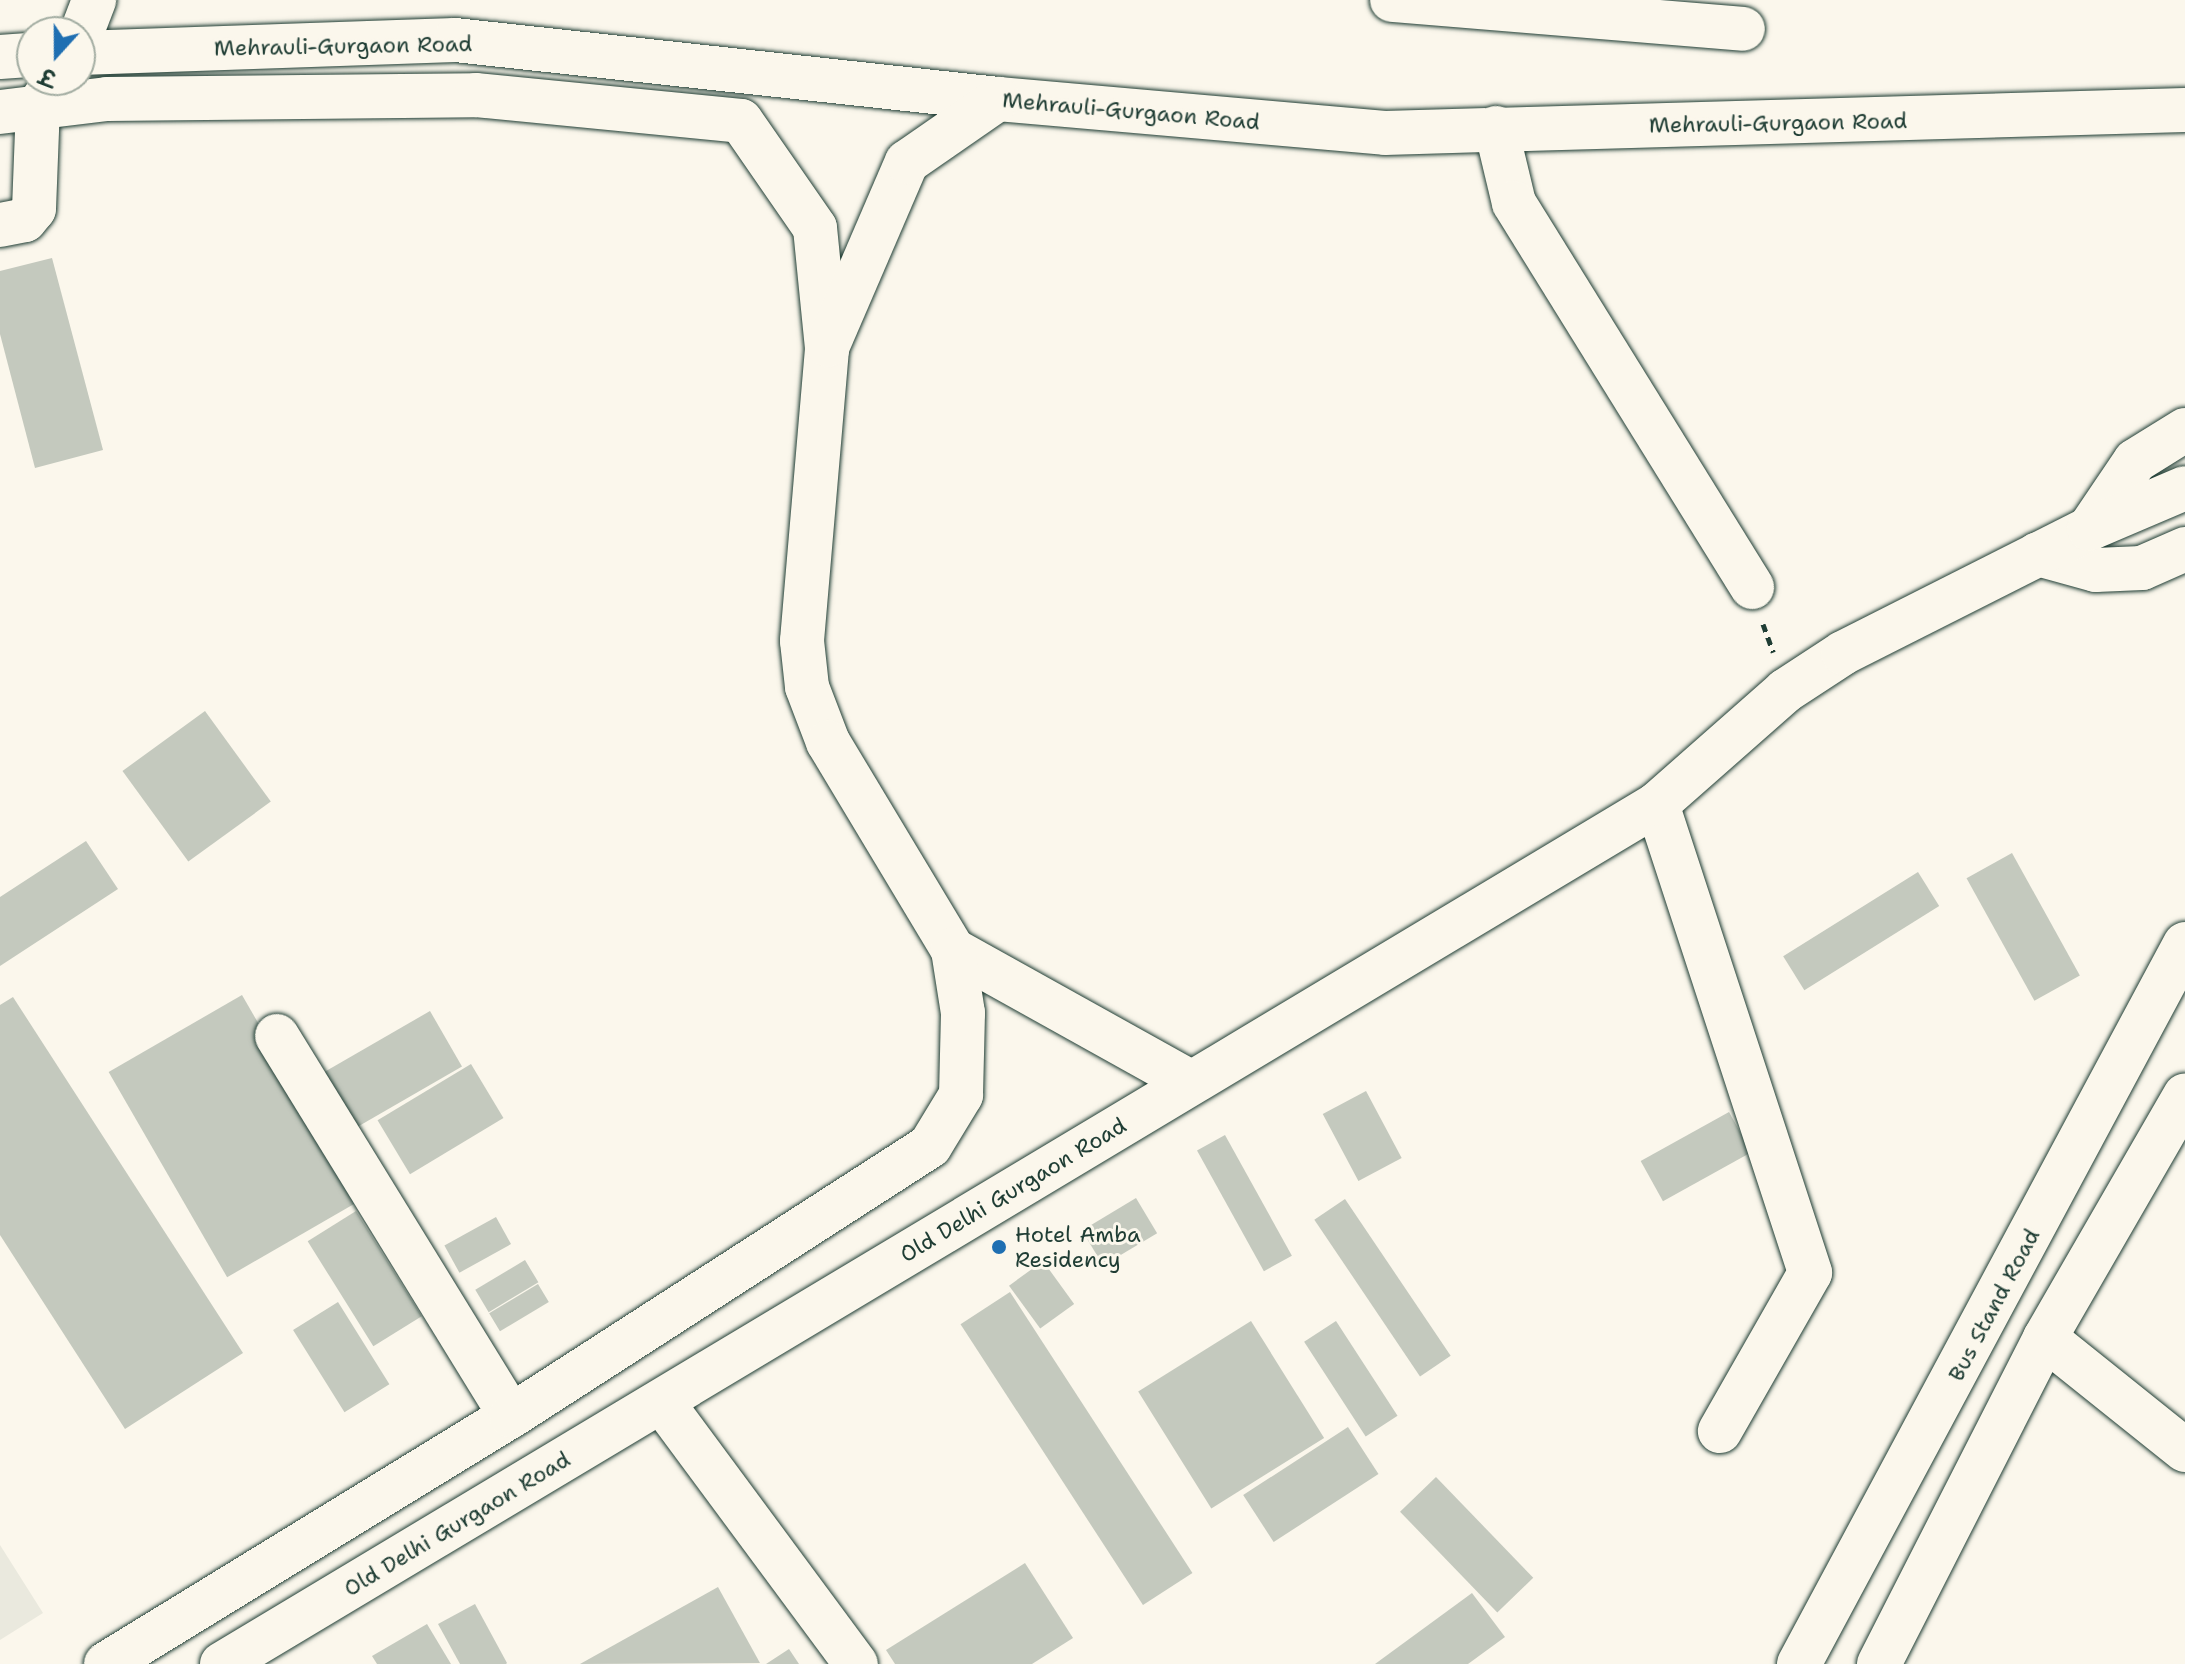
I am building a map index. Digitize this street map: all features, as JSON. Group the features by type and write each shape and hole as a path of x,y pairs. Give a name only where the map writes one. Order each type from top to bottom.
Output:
{"main road":[{"path":"1392,0 1743,29"},
{"name":"Mehrauli-Gurgaon Road","path":"96,52 455,40 998,99 1385,133 2185,110"},
{"path":"0,225 25,220 34,209 31,100 476,95 741,121 815,228 827,349 802,641 807,687 828,742 953,950 963,1013 961,1095 930,1146 465,1445 106,1664"},
{"path":"827,349 907,162 998,99"},
{"path":"1496,128 1514,203 1752,587"},
{"path":"2089,529 2135,461 2185,430"},
{"name":"Old Delhi Gurgaon Road","path":"222,1664 1657,804 1785,691 1843,653 2089,529 2185,488"},
{"path":"2038,554 2096,570 2142,568 2185,549"},
{"path":"1657,804 1810,1273 1720,1431"},
{"name":"Bus Stand Road","path":"1799,1664 2185,944"},
{"path":"953,950 1190,1082"},
{"path":"277,1036 511,1416"},
{"path":"1879,1664 2045,1338 2184,1099"},
{"path":"2045,1338 2185,1450"},
{"path":"662,1402 856,1664"},
{"path":"465,1445 497,1500"}],"path":[{"path":"1752,587 1785,691"}],"shaded area":[{"path":"0,1545 43,1613 0,1640"}],"building":[{"path":"52,258 103,450 35,468 0,334 0,271"},
{"path":"205,711 271,802 188,862 122,771"},
{"path":"86,841 118,889 0,966 0,897"},
{"path":"2012,853 2080,975 2034,1001 1967,878"},
{"path":"1918,872 1939,906 1804,990 1783,956"},
{"path":"242,995 360,1200 227,1277 109,1072"},
{"path":"13,997 243,1353 125,1429 0,1235 0,1005"},
{"path":"430,1011 462,1066 352,1130 320,1074"},
{"path":"471,1064 503,1118 410,1174 378,1120"},
{"path":"1366,1091 1402,1158 1358,1181 1323,1114"},
{"path":"1729,1112 1751,1152 1663,1201 1641,1161"},
{"path":"1225,1135 1292,1256 1264,1271 1197,1151"},
{"path":"1136,1198 1157,1233 1103,1266 1082,1230"},
{"path":"1345,1199 1451,1356 1420,1376 1314,1220"},
{"path":"356,1211 422,1316 373,1346 308,1241"},
{"path":"496,1217 511,1244 459,1273 444,1246"},
{"path":"525,1260 538,1282 489,1312 475,1290"},
{"path":"1043,1261 1074,1304 1040,1329 1009,1286"},
{"path":"538,1284 549,1302 500,1331 489,1313"},
{"path":"1010,1292 1192,1573 1143,1605 961,1324"},
{"path":"338,1302 389,1384 344,1412 293,1330"},
{"path":"1251,1321 1324,1438 1211,1509 1138,1391"},
{"path":"1336,1321 1398,1416 1366,1436 1304,1342"},
{"path":"1348,1427 1378,1474 1274,1542 1243,1495"},
{"path":"1436,1477 1533,1578 1497,1612 1400,1512"},
{"path":"1025,1563 1073,1638 1032,1664 895,1664 886,1650"},
{"path":"718,1587 760,1663 580,1664"},
{"path":"1472,1593 1505,1637 1468,1664 1375,1664"},
{"path":"475,1604 506,1664 460,1664 438,1624"},
{"path":"427,1624 451,1664 377,1664 372,1656"},
{"path":"789,1649 799,1664 766,1664"}],"place":[{"name":"Hotel Amba Residency","path":"999,1247"}]}
